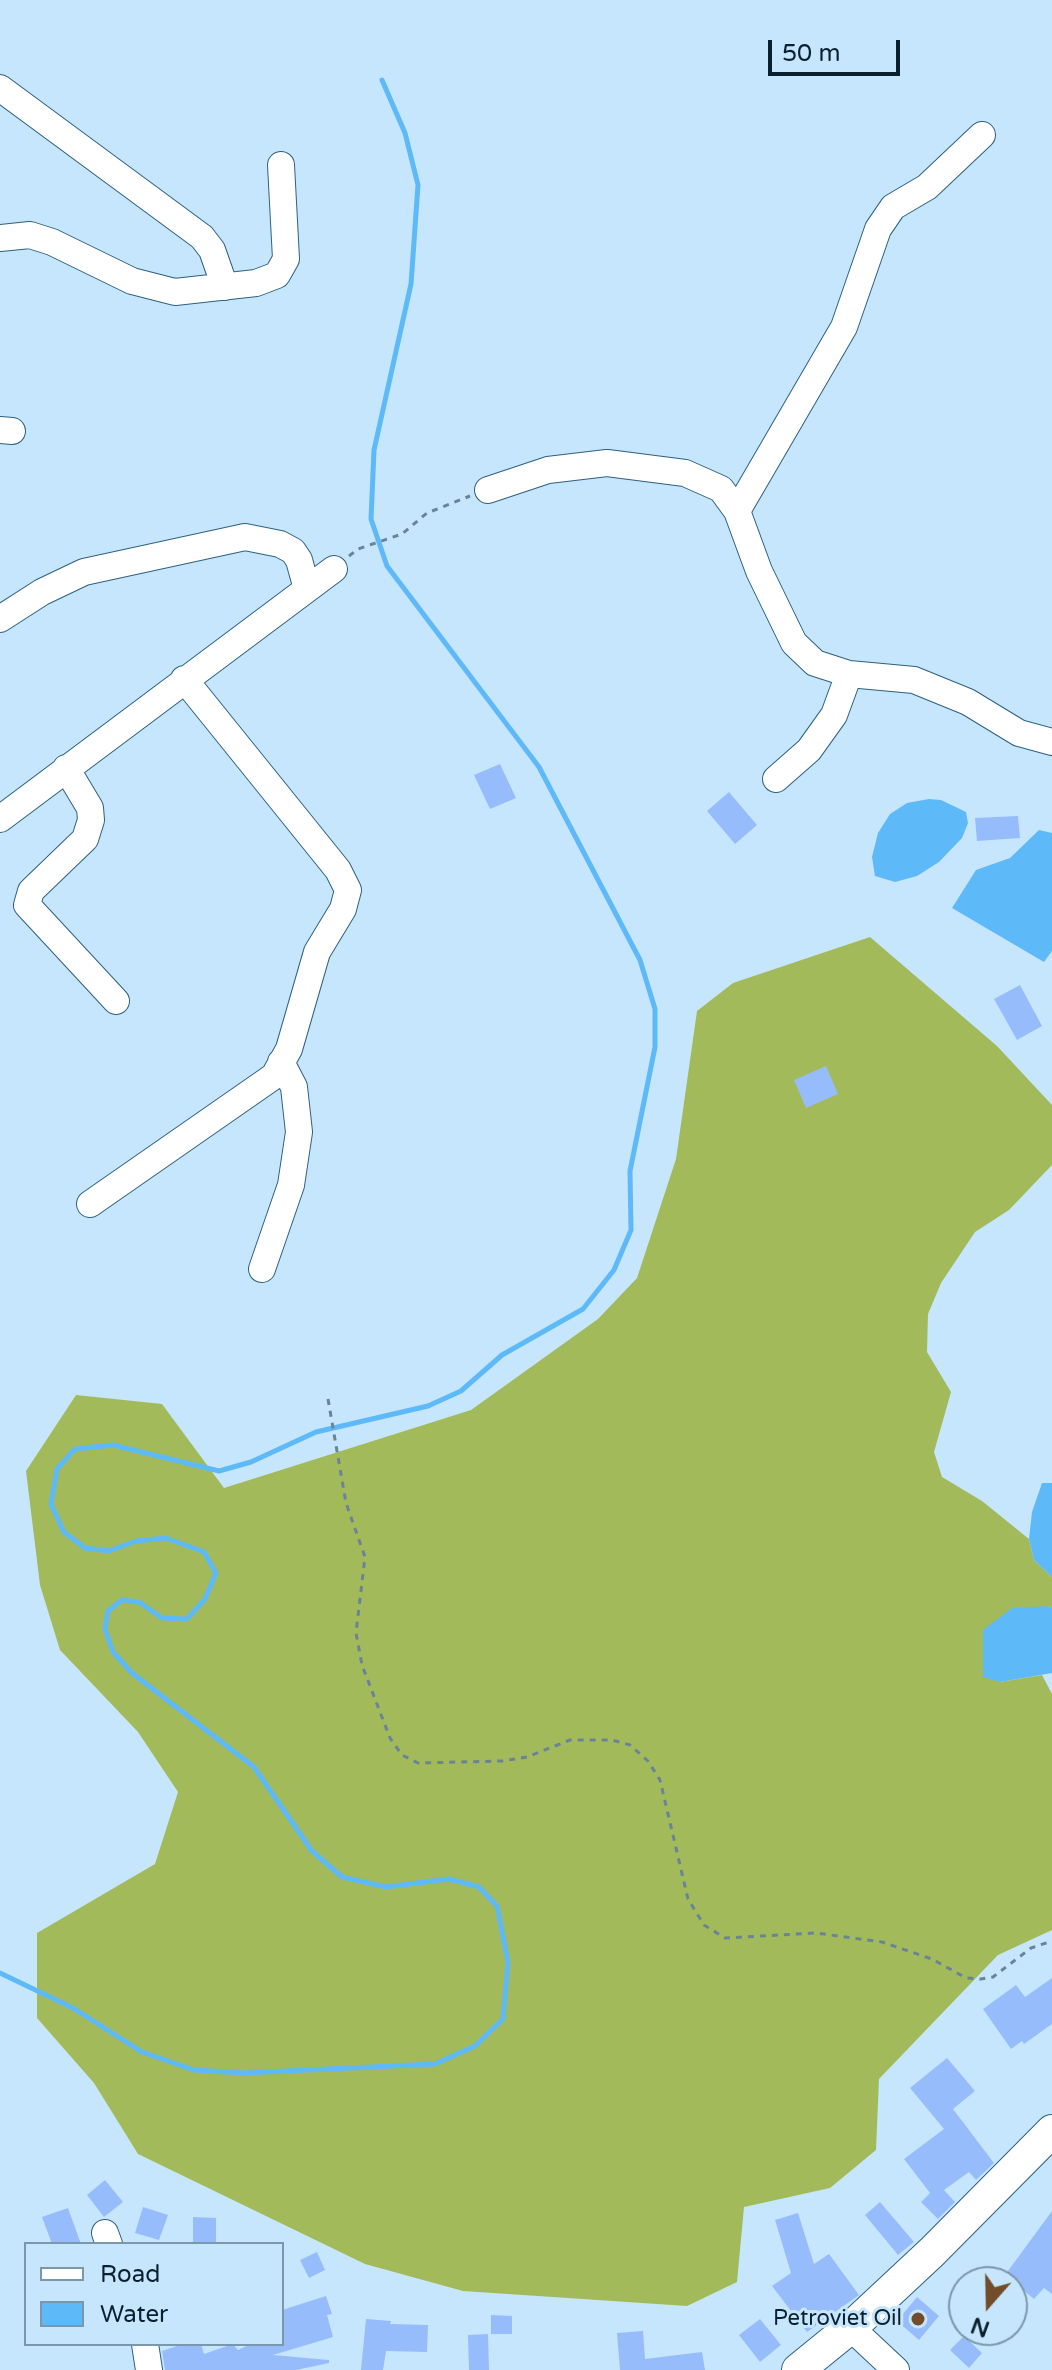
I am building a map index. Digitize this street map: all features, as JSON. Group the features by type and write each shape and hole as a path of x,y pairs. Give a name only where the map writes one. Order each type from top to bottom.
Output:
{"main road":[{"path":"798,2370 932,2252 1052,2131"}],"street":[{"path":"0,88 202,237 212,250 225,287"},
{"path":"737,511 844,327 878,229 893,207 927,187 982,135"},
{"path":"0,238 30,235 52,242 132,281 175,292 256,283 277,275 286,259 281,165"},
{"path":"488,490 548,470 607,463 685,473 721,489 737,511 759,571 794,643 815,663 849,674 914,680 968,702 1019,733 1052,742"},
{"path":"0,619 42,592 84,572 245,537 280,544 293,551 299,560 307,589"},
{"path":"0,819 334,569"},
{"path":"776,779 809,750 834,715 849,674"},
{"path":"90,1204 274,1076 289,1049 317,952 343,909 348,890 338,870 184,679"},
{"path":"66,768 90,808 91,820 85,839 31,891 27,905 116,1001"},
{"path":"262,1269 291,1185 299,1132 294,1087 281,1062"},
{"path":"850,2327 896,2370"},
{"path":"145,2346 149,2370"}],"path":[{"path":"358,549 402,534 427,513 488,490"},
{"path":"328,1399 346,1503 365,1557 356,1633 362,1665 390,1738 402,1755 418,1763 502,1761 527,1757 570,1740 612,1740 630,1745 648,1761 660,1780 688,1899 704,1925 725,1938 816,1933 882,1942 932,1959 966,1978 981,1979 993,1977 1031,1948 1052,1941"}],"green space":[{"path":"870,937 997,1046 1052,1105 1052,1165 1009,1210 975,1232 941,1283 928,1314 927,1352 951,1392 934,1452 942,1477 982,1501 1029,1539 1034,1560 1052,1577 1052,1608 1047,1606 1000,1682 1042,1675 1052,1694 1052,1930 998,1955 879,2079 876,2150 830,2188 744,2207 737,2282 687,2306 463,2291 365,2264 138,2154 94,2083 37,2018 37,1933 155,1864 178,1792 138,1732 60,1650 40,1585 26,1471 76,1395 162,1404 224,1488 471,1410 598,1319 637,1278 676,1159 697,1011 733,983"}],"water":[{"path":"941,800 966,812 968,823 962,838 939,862 917,876 895,882 875,876 872,857 878,833 890,814 907,803"},
{"path":"1039,830 1052,833 1052,951 1044,962 952,908 976,870 1010,858"},
{"path":"1042,1483 1052,1483 1052,1577 1034,1560 1029,1539 1032,1512"},
{"path":"1012,1608 1052,1608 1052,1673 1000,1682 983,1677 983,1630"}],"building":[{"path":"500,764 516,798 490,809 474,775"},
{"path":"729,792 757,825 735,844 707,811"},
{"path":"1018,816 1020,838 977,841 975,818"},
{"path":"1020,985 1042,1026 1017,1040 994,999"},
{"path":"826,1066 838,1094 806,1108 794,1080"},
{"path":"1052,1978 1052,2024 1024,2044 1022,2041 1011,2049 983,2009 1016,1985 1025,1997"},
{"path":"947,2058 975,2091 953,2109 994,2163 976,2180 969,2172 944,2190 955,2202 938,2219 921,2202 930,2193 904,2159 944,2129 910,2088"},
{"path":"105,2180 123,2202 104,2217 87,2195"},
{"path":"880,2202 914,2242 898,2255 865,2215"},
{"path":"143,2207 168,2215 159,2240 135,2233"},
{"path":"68,2208 80,2242 51,2242 42,2217"},
{"path":"1052,2211 1052,2294 1044,2288 1034,2299 1028,2294 1028,2266 1012,2266"},
{"path":"798,2213 814,2264 829,2254 859,2295 807,2332 772,2286 791,2273 775,2220"},
{"path":"193,2217 216,2218 216,2242 193,2242"},
{"path":"317,2252 325,2270 309,2278 300,2260"},
{"path":"326,2296 332,2314 327,2315 333,2337 273,2355 329,2360 329,2363 296,2370 165,2370 162,2351 177,2346 202,2346 204,2354 227,2346 235,2346 238,2350 247,2346 284,2346 284,2309"},
{"name":"Petroviet Oil","path":"917,2297 939,2316 919,2340 897,2321"},
{"path":"491,2315 512,2316 512,2334 491,2334"},
{"path":"366,2319 391,2321 390,2324 428,2325 427,2352 386,2351 383,2370 361,2370"},
{"path":"760,2319 781,2345 760,2362 739,2335"},
{"path":"643,2331 645,2359 702,2352 705,2370 620,2370 617,2333"},
{"path":"488,2334 489,2370 469,2370 468,2335"},
{"path":"954,2346 975,2346 982,2353 969,2368 950,2350"}],"waterway":[{"path":"0,1973 73,2008 142,2052 194,2070 244,2073 435,2064 475,2046 503,2019 508,1962 497,1906 479,1887 449,1879 386,1887 342,1877 312,1851 254,1767 132,1673 113,1652 105,1629 108,1611 122,1600 139,1602 162,1618 187,1619 205,1599 216,1573 204,1552 166,1538 136,1541 109,1551 85,1548 64,1532 51,1504 57,1469 75,1449 113,1445 219,1471 251,1462 316,1432 428,1406 461,1391 502,1355 583,1309 614,1270 631,1230 630,1171 655,1047 655,1009 640,960 539,767 387,566 371,519 374,450 411,284 418,185 405,133 382,80"}],"place":[{"name":"Petroviet Oil","path":"918,2319"}]}
